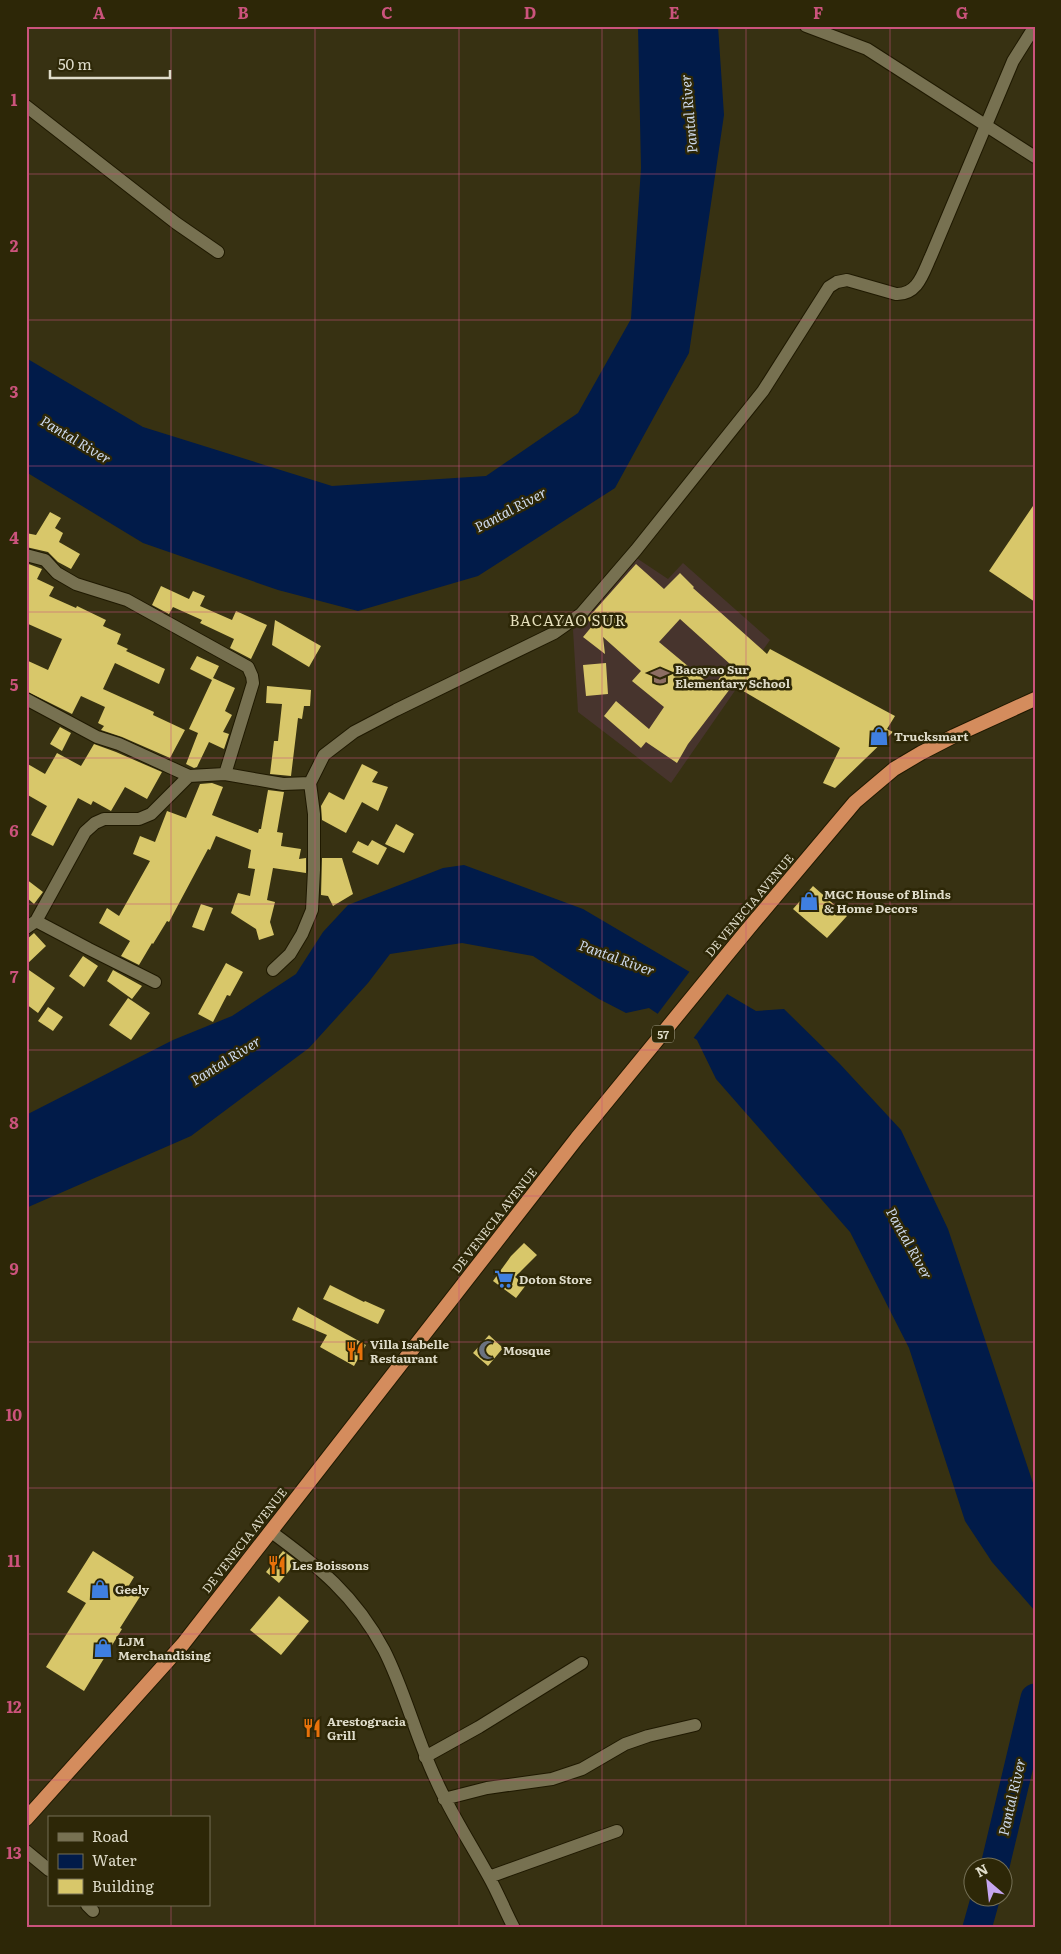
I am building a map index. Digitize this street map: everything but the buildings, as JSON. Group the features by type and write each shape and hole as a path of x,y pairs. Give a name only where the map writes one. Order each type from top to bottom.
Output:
{"highway":[{"name":"DE VENECIA AVENUE","path":"26,1819 178,1650 577,1138 855,802 894,769 954,736 1035,700"}],"street":[{"path":"806,26 867,49 1035,157"},
{"path":"273,970 290,954 302,934 312,910 314,814 310,783 324,755 354,732 554,633 581,614 636,550 763,392 829,287 837,282 847,280 902,295 919,283 1013,61 1035,26"},
{"path":"26,106 176,223 218,252"},
{"path":"26,556 45,560 57,573 76,584 127,600 248,667 253,683 225,774"},
{"path":"26,699 97,737 119,744 188,776 225,774 283,784 310,783"},
{"path":"155,982 89,949 31,924 85,832 104,819 140,819 151,814 188,776"},
{"path":"270,1531 314,1562 338,1586 358,1608 384,1649 425,1757 444,1799 489,1877 514,1928"},
{"path":"425,1757 480,1727 582,1663"},
{"path":"444,1799 487,1788 552,1779 582,1769 625,1744 648,1736 695,1725"},
{"path":"489,1877 617,1831"},
{"path":"26,1850 48,1869"}],"shaded area":[{"name":"Bacayao Sur Elementary School","path":"635,557 668,579 683,563 770,640 671,783 578,712 573,630"}],"water":[{"path":"638,26 718,26 724,115 689,353 615,488 478,576 358,611 278,590 143,543 26,472 26,358 143,427 332,486 486,476 578,413 631,319 641,168"},
{"path":"464,865 583,909 756,1011 784,1009 839,1063 901,1130 948,1229 1035,1489 1035,1611 992,1562 965,1521 909,1348 850,1232 716,1079 697,1040 649,1008 626,1013 599,999 533,956 462,943 390,954 368,983 309,1048 191,1136 26,1208 26,1115 173,1040 232,1016 296,974 323,932 348,905 443,868"}],"pier":[{"path":"690,971 728,993 692,1040 656,1016"}],"waterway":[{"name":"Pantal River","path":"997,1856 1035,1698"},
{"name":"Pantal River","path":"977,1928 983,1906"}],"place":[{"name":"Bacayao Sur Elementary School","path":"660,676"},
{"name":"Trucksmart","path":"879,736"},
{"name":"MGC House of Blinds & Home Decors","path":"809,901"},
{"name":"Doton Store","path":"504,1279"},
{"name":"Mosque","path":"488,1350"},
{"name":"Villa Isabelle Restaurant","path":"355,1351"},
{"name":"Les Boissons","path":"277,1565"},
{"name":"Geely","path":"100,1589"},
{"name":"LJM Merchandising","path":"103,1648"},
{"name":"Arestogracia Grill","path":"312,1728"}],"district":[{"name":"BACAYAO SUR","path":"568,619"}]}
